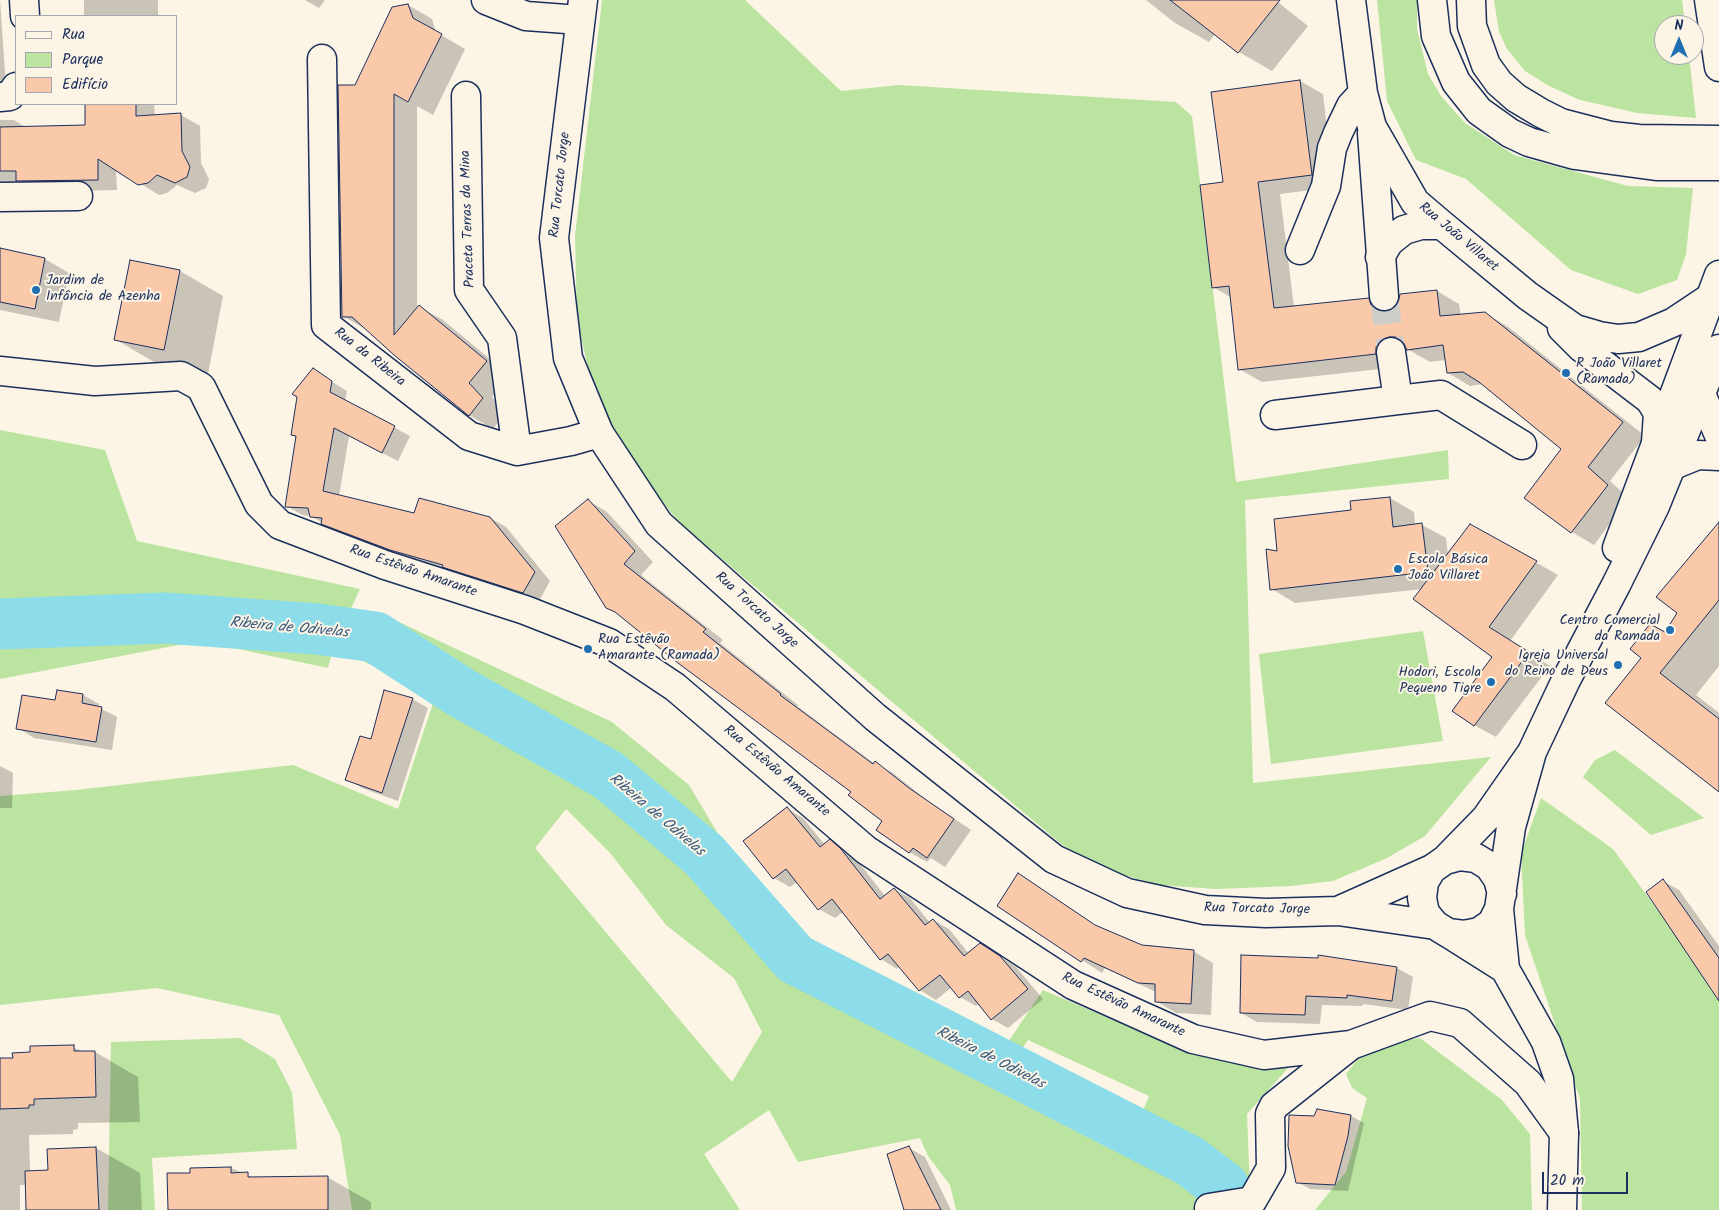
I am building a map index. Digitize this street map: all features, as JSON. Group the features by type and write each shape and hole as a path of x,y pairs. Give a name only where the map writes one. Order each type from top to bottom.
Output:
{"street":[{"path":"24,0 25,15"},
{"path":"486,0 526,16 582,10"},
{"name":"Rua João Villaret","path":"1351,0 1363,93 1372,127 1415,202 1528,296 1582,348 1650,400 1658,414 1663,457"},
{"path":"1432,0 1436,36 1456,82 1478,111 1510,133 1529,142 1575,155 1636,151 1719,140"},
{"path":"1471,0 1472,26 1486,65 1499,83 1516,98 1561,123 1611,136 1636,151 1719,166"},
{"path":"1709,0 1719,67"},
{"name":"Rua Torcato Jorge","path":"582,10 554,238 568,358 599,432 659,524 875,717 1054,859 1127,893 1205,910 1266,913 1338,911 1442,929"},
{"name":"Rua da Ribeira","path":"322,58 326,325 469,436 517,451 572,441 599,432"},
{"path":"0,97 10,96 15,88"},
{"path":"1300,250 1326,186 1332,148 1338,133 1351,106 1363,93"},
{"name":"Praceta Terras da Mina","path":"466,96 469,290 502,338 517,451"},
{"path":"1372,127 1384,296"},
{"path":"0,197 78,196"},
{"path":"1380,257 1389,242 1404,230 1421,225 1442,225"},
{"path":"1505,969 1442,929 1426,913 1422,898 1424,882 1439,864 1486,818 1532,752 1566,680 1663,457 1715,287"},
{"name":"Rua João Villaret","path":"1528,296 1575,329 1618,339 1638,337 1657,331 1715,287"},
{"path":"1663,457 1710,386 1719,349"},
{"path":"1391,352 1398,400"},
{"name":"Rua Estêvão Amarante","path":"0,371 95,382 181,376 201,387 259,504 280,525 385,565 526,610 609,643 675,687 866,850 1073,985 1193,1039 1264,1055 1351,1045 1430,1016 1460,1023 1528,1083 1564,1133"},
{"path":"1710,386 1719,436"},
{"path":"1275,415 1441,395 1522,446"},
{"path":"1663,457 1698,454 1719,456"},
{"path":"1442,929 1464,936 1479,932 1492,923 1501,902 1511,827 1532,752"},
{"path":"1439,864 1460,856 1476,858 1489,866 1498,879 1505,969 1546,1042 1558,1079 1564,1133 1562,1210"},
{"name":"Rua Torcato Jorge","path":"1338,911 1439,864"},
{"path":"1209,1208 1252,1201 1271,1168 1270,1114 1274,1106 1351,1045"}],"green space":[{"path":"602,0 745,0 841,91 899,85 1176,102 1192,116 1236,482 1448,450 1449,479 1245,500 1253,783 1491,757 1425,836 1387,858 1333,881 1291,886 1216,889 1159,885 1085,864 679,523 630,458 594,391 577,321 575,236"},
{"path":"1377,0 1417,0 1417,29 1428,74 1441,96 1465,123 1514,155 1628,186 1693,188 1686,254 1677,280 1638,294 1571,270 1466,179 1416,160 1387,101"},
{"path":"1494,0 1682,0 1684,15 1654,15 1654,65 1690,65 1696,118 1637,113 1580,100 1549,86 1525,71 1507,49 1499,32"},
{"path":"0,430 105,450 137,541 360,589 333,648 328,668 200,641 0,679"},
{"path":"384,615 612,722 689,785 733,859 771,904 837,966 1000,1054 1043,990 1153,1037 1223,1060 1289,1067 1247,1114 1250,1189 1209,1210 956,1210 950,1185 928,1156 920,1138 798,1162 769,1110 704,1154 740,1210 352,1210 340,1135 279,1015 157,988 0,1005 0,796 76,790 293,765 398,809 435,697 363,661","holes":["566,809 611,854 666,925 734,978 762,1032 732,1082 535,848","1028,1040 1149,1096 1139,1120 1014,1060"]},
{"path":"1423,631 1443,741 1271,764 1259,654"},
{"path":"1615,750 1704,818 1651,835 1583,777 1595,760"},
{"path":"1541,798 1613,849 1719,994 1719,1210 1582,1210 1580,1099 1525,935 1521,854"},
{"path":"240,1038 275,1059 292,1092 297,1149 152,1158 155,1210 108,1210 111,1042"},
{"path":"1420,1038 1502,1100 1530,1134 1532,1210 1315,1210 1346,1172 1367,1098 1352,1088 1346,1074 1368,1047"}],"building":[{"path":"1170,0 1280,0 1238,53"},
{"path":"408,4 413,18 442,34 408,102 394,94 394,335 419,305 487,361 469,383 483,398 469,416 394,355 352,317 342,317 338,85 355,85 392,7"},
{"path":"1300,80 1312,175 1258,182 1274,308 1369,298 1371,305 1377,310 1386,311 1393,309 1398,303 1400,294 1437,290 1440,316 1485,312 1623,422 1588,467 1608,485 1571,533 1524,498 1561,449 1479,382 1463,372 1447,373 1443,345 1407,350 1403,342 1396,337 1389,337 1381,340 1376,347 1376,354 1238,370 1229,286 1212,288 1200,185 1223,182 1211,92"},
{"path":"85,105 136,105 136,116 181,113 182,151 190,167 187,177 175,183 157,175 148,183 138,185 98,159 98,180 16,181 16,171 0,171 0,127 85,125"},
{"path":"0,248 45,258 35,309 0,302"},
{"path":"130,260 180,270 164,350 114,340"},
{"path":"313,368 332,381 330,392 395,426 382,453 334,428 323,491 414,513 419,498 490,517 535,572 523,593 442,567 443,565 390,550 321,524 322,518 310,517 308,508 285,507 296,436 291,435 297,397 292,394"},
{"path":"1390,497 1393,527 1422,523 1428,572 1270,590 1266,549 1277,551 1274,519 1351,510 1350,501"},
{"path":"588,499 635,551 624,564 706,629 703,632 780,695 873,764 875,761 909,788 954,819 927,858 913,848 909,853 876,830 882,821 848,795 851,792 678,663 615,612 606,608 555,526"},
{"path":"1719,522 1719,600 1660,673 1719,719 1719,792 1605,703 1641,658 1630,649 1650,624 1665,632 1677,613 1656,597"},
{"path":"1470,524 1537,561 1489,627 1529,652 1474,726 1452,711 1492,657 1413,599"},
{"path":"57,690 83,694 82,703 102,707 96,742 16,729 22,695 55,700"},
{"path":"384,690 413,698 382,793 345,780 360,736 371,739"},
{"path":"787,807 820,847 830,839 841,849 880,899 894,888 925,925 933,919 964,956 980,943 1000,956 1028,989 991,1020 968,991 959,998 940,975 919,991 888,954 880,960 832,899 818,910 786,869 773,879 743,841"},
{"path":"1018,873 1095,925 1142,945 1194,950 1191,1004 1155,1002 1155,984 1138,983 1084,958 1081,962 997,906"},
{"path":"1663,879 1719,958 1719,1001 1646,892"},
{"path":"1241,955 1318,958 1318,955 1397,967 1392,1001 1347,995 1347,998 1306,996 1305,1015 1240,1013"},
{"path":"74,1045 74,1051 95,1051 96,1097 34,1099 34,1105 29,1105 29,1108 0,1109 0,1058 13,1058 12,1053 30,1052 30,1046"},
{"path":"1317,1109 1351,1115 1348,1136 1335,1185 1296,1183 1288,1146 1289,1115 1314,1116"},
{"path":"909,1146 941,1210 904,1210 887,1154"},
{"path":"96,1147 99,1210 26,1210 25,1171 48,1170 47,1149"},
{"path":"231,1167 231,1173 248,1172 248,1177 328,1176 328,1210 168,1210 167,1173 190,1173 190,1168"}],"waterway":[{"name":"Ribeira de Odivelas","path":"0,624 165,618 317,629 375,637 460,692 608,775 704,855 795,959 1190,1161 1224,1187 1229,1210"}],"tunnel":[{"path":"1384,296 1391,352"}],"place":[{"name":"Jardim de Infância de Azenha","path":"36,290"},
{"name":"R João Villaret (Ramada)","path":"1566,373"},
{"name":"Escola Básica João Villaret","path":"1398,569"},
{"name":"Centro Comercial da Ramada","path":"1670,630"},
{"name":"Rua Estêvão Amarante (Ramada)","path":"588,649"},
{"name":"Igreja Universal do Reino de Deus","path":"1618,665"},
{"name":"Hodori, Escola Pequeno Tigre","path":"1491,682"}]}
